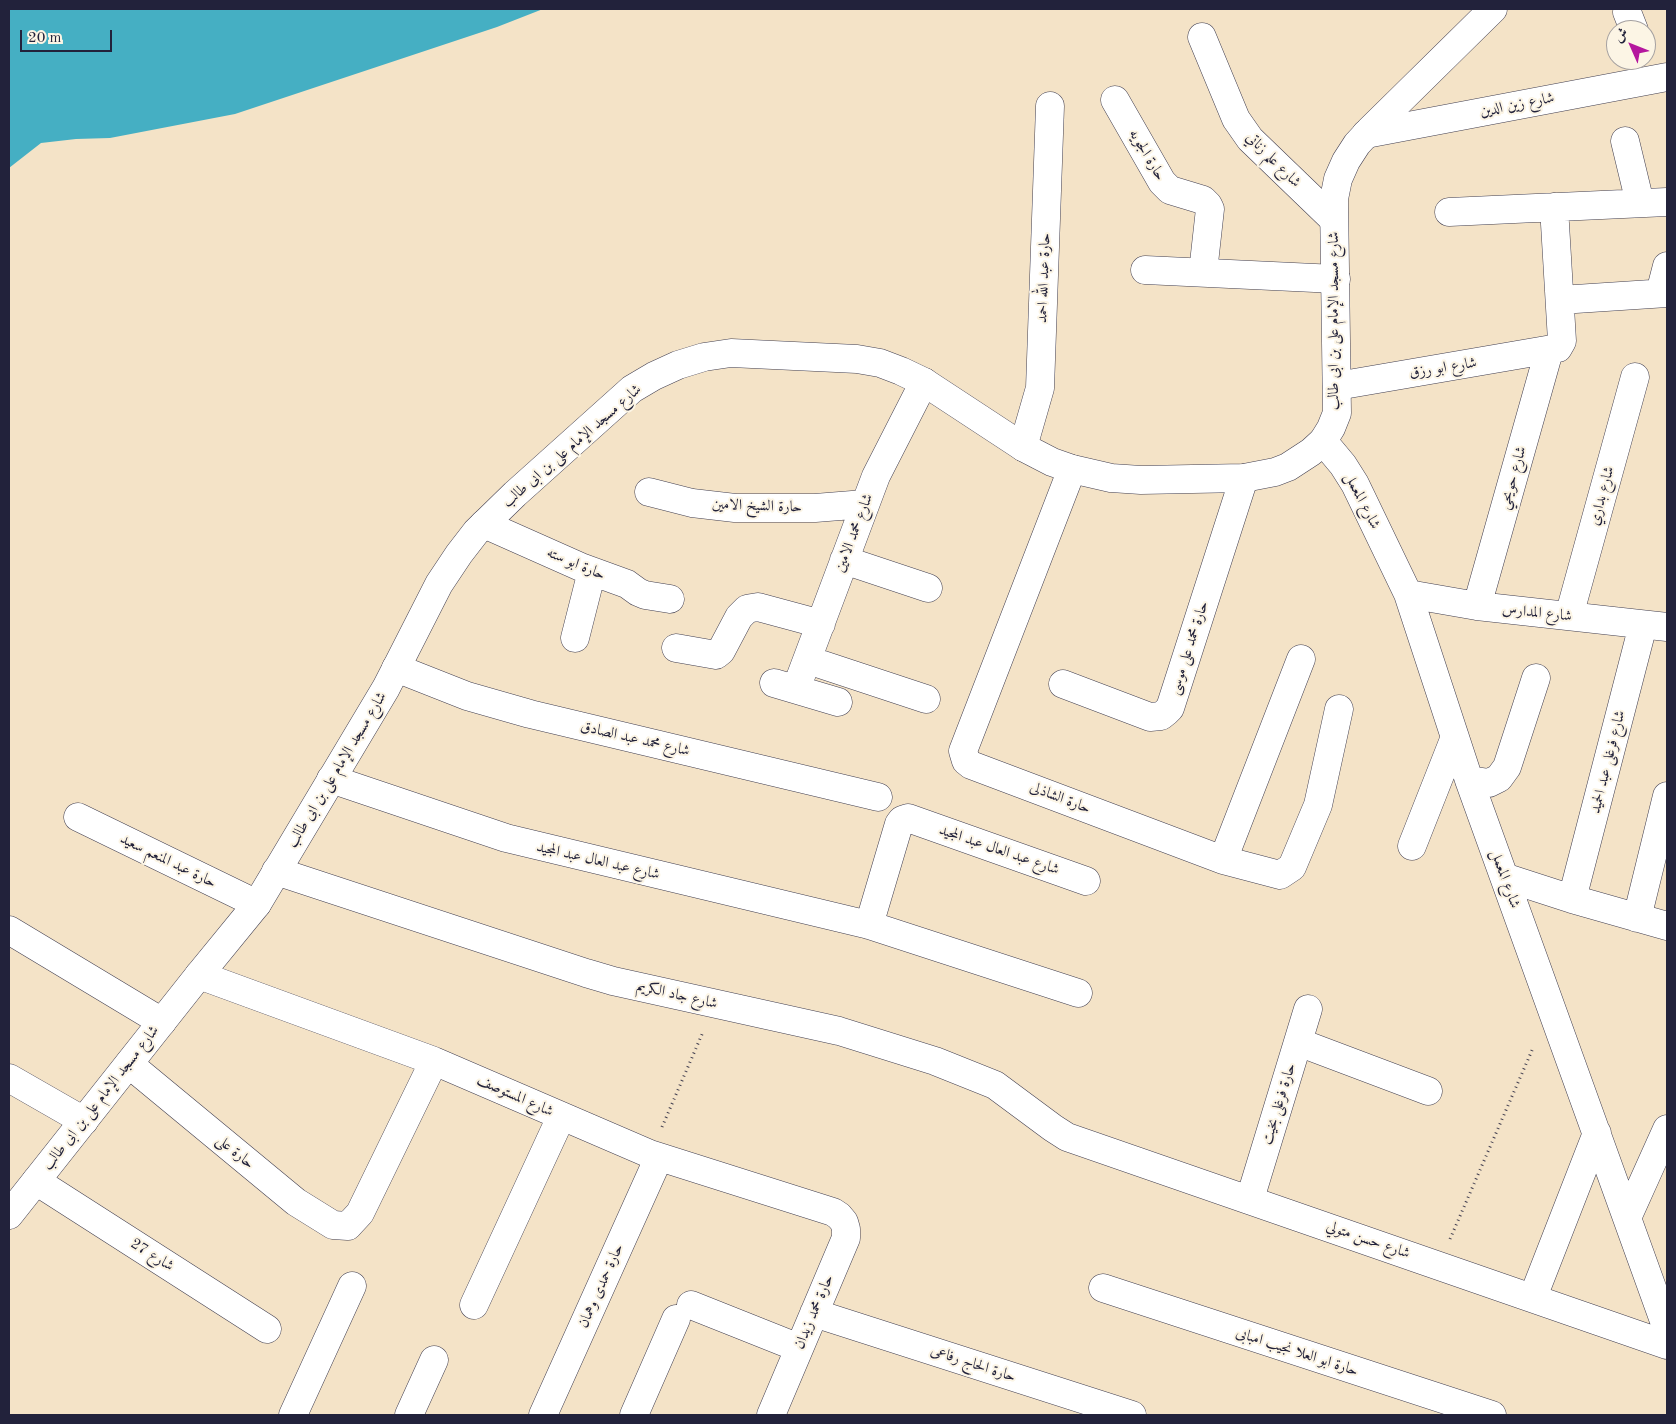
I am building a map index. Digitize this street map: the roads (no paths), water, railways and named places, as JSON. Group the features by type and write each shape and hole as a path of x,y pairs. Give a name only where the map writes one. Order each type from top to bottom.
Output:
{"street":[{"name":"شارع مسجد الإمام على بن ابى طالب","path":"9,1215 257,904 396,668 439,584 459,554 484,524 632,389 678,365 704,357 731,353 857,359 880,363 901,370 924,382 1023,447 1052,462 1072,469 1111,478 1141,480 1244,478 1275,472 1288,467 1312,452 1322,441 1331,428 1337,413 1334,198 1338,179 1346,161 1366,134 1493,9"},
{"name":"شارع علم زناتي","path":"1202,37 1236,119 1250,138 1334,219"},
{"name":"شارع زين الدين","path":"1366,134 1655,72"},
{"name":"حارة الجويه","path":"1115,100 1162,182 1170,190 1203,200 1208,205 1210,209 1202,272"},
{"name":"حارة عبد الله احمد","path":"1023,447 1040,388 1050,106"},
{"path":"1625,141 1640,203"},
{"path":"1449,212 1667,202"},
{"path":"1549,351 1558,348 1562,341 1554,207"},
{"path":"1560,300 1664,293 1667,266"},
{"path":"1145,270 1336,278"},
{"name":"شارع ابو رزق","path":"1337,386 1549,351"},
{"name":"شارع حويحي","path":"1477,606 1549,351"},
{"name":"شارع بداري","path":"1569,616 1635,377"},
{"name":"شارع محمد الامين","path":"838,702 785,686 808,660 876,476 924,382"},
{"name":"شارع المعمل","path":"1322,441 1343,465 1355,484 1408,594 1469,780 1667,1329"},
{"name":"حارة الشاذلى","path":"1072,469 965,747 964,756 966,761 1222,860 1280,875 1292,867 1318,805 1340,709"},
{"name":"حارة محمد على موسى","path":"1063,684 1150,717 1161,716 1170,708 1244,478"},
{"name":"حارة الشيخ الامين","path":"649,492 692,503 735,508 815,508 865,504"},
{"name":"حارة ابو سته","path":"484,524 592,572 627,584 646,595 670,599"},
{"path":"844,560 928,588"},
{"path":"575,638 592,572"},
{"name":"شارع المدارس","path":"1408,594 1477,606 1655,626"},
{"path":"676,648 716,655 721,651 739,617 747,609 752,608 821,624"},
{"name":"شارع فرغلى عبد الحميد","path":"1572,899 1655,626"},
{"path":"1222,860 1301,659"},
{"path":"808,660 926,699"},
{"name":"شارع محمد عبد الصادق","path":"396,668 467,696 530,714 878,797"},
{"path":"1469,780 1489,783 1499,778 1507,767 1536,678"},
{"path":"1412,846 1455,736"},
{"name":"شارع عبد العال عبد المجيد","path":"331,779 506,838 869,926 1078,993"},
{"path":"1636,918 1667,796"},
{"name":"حارة عبد المنعم سعيد","path":"78,817 257,904"},
{"name":"شارع عبد العال عبد المجيد","path":"869,926 899,824 902,820 908,818 1086,881"},
{"name":"شارع جاد الكريم","path":"276,871 613,981 839,1031 895,1048 967,1073 995,1085 1068,1137"},
{"path":"1504,877 1667,926"},
{"path":"9,930 162,1022"},
{"name":"شارع المستوصف","path":"199,975 434,1061 655,1156 833,1212"},
{"name":"حارة فرغلى بخيت","path":"1250,1200 1308,1009"},
{"path":"1298,1042 1428,1092"},
{"name":"حارة على","path":"128,1064 296,1202 334,1225 348,1226 360,1213 434,1061"},
{"path":"9,1078 84,1121"},
{"path":"474,1305 561,1117"},
{"path":"1627,1218 1667,1129"},
{"path":"1533,1297 1597,1133"},
{"name":"شارع حسن متولي","path":"1068,1137 1667,1345"},
{"name":"حارة حمدى وهمان","path":"543,1415 655,1156"},
{"name":"شارع 27","path":"36,1181 268,1329"},
{"name":"حارة محمد زيدان","path":"771,1415 846,1238 844,1222 833,1212"},
{"path":"293,1415 352,1286"},
{"name":"حارة ابو العلا نجيب امبابى","path":"1103,1288 1492,1415"},
{"path":"634,1415 684,1312 799,1348"},
{"name":"حارة الحاج رفاعى","path":"814,1313 1132,1415"},
{"path":"409,1415 434,1360"}],"water":[{"path":"9,9 543,9 497,27 235,114 110,138 41,143 9,168"}]}
